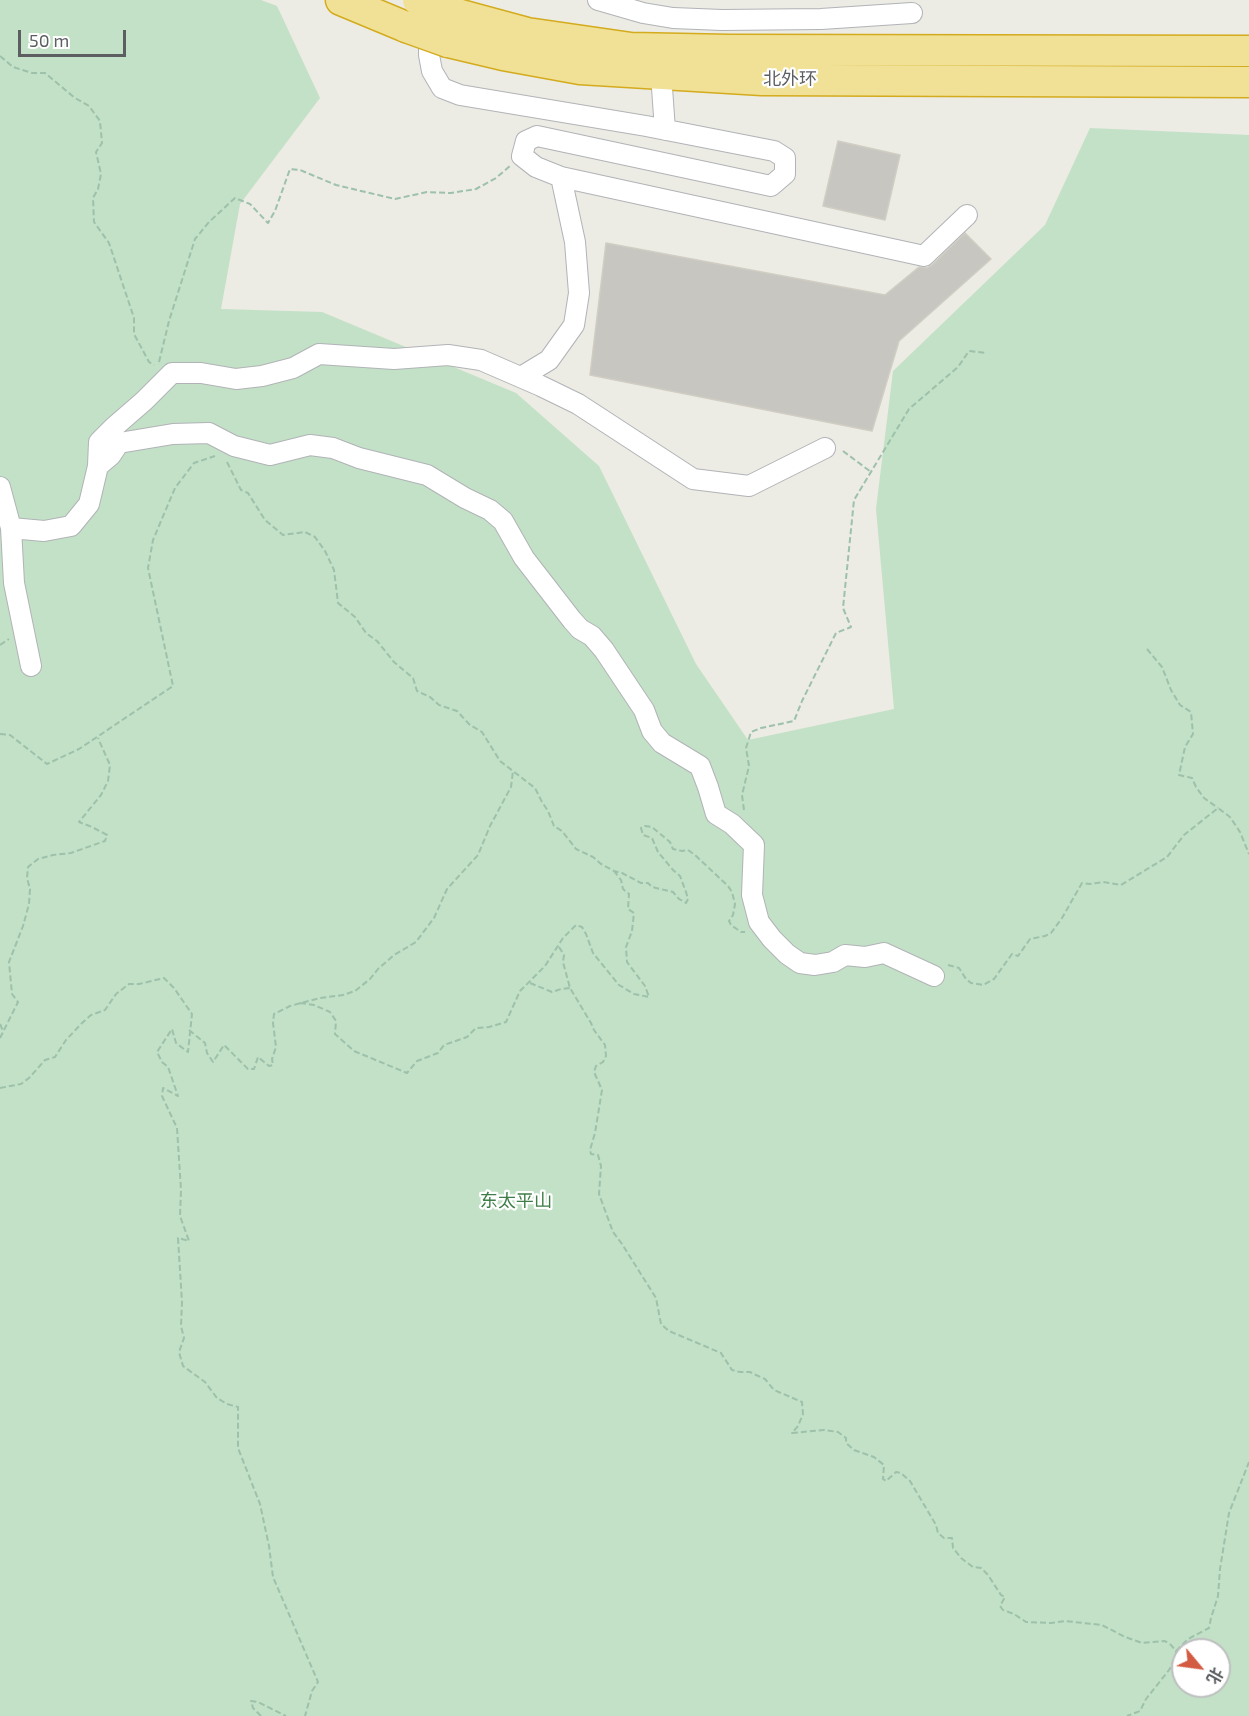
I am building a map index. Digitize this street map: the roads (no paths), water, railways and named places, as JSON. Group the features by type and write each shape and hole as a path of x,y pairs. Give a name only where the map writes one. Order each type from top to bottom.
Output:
{"highway":[{"name":"北外环","path":"341,0 406,27 527,33 631,48 1249,51"},
{"path":"418,0 452,28"},
{"name":"北外环","path":"452,28 503,55 580,69 762,80 1249,82"}],"street":[{"path":"428,0 429,56 432,71 441,88 460,95 774,151 784,158 785,174 771,186 537,136 526,141 522,156 536,167 561,177 924,256 967,215"},
{"path":"598,0 643,13 722,20 820,19 912,13"},
{"path":"661,74 664,130"},
{"path":"521,377 549,360 573,325 579,293 574,242 561,177"},
{"path":"11,528 44,531 70,526 89,504 98,466 99,442 144,401 167,372 201,373 236,379 262,376 293,368 319,354 394,359 447,355 481,360 578,404 693,479 749,486 825,448"},
{"path":"98,466 111,456 119,443 173,434 209,433 234,446 270,455 310,445 333,448 359,458 427,475 490,510 503,521 524,558 572,620 580,629 592,636 604,650 644,710 652,731 662,743 700,766 716,814 732,824 754,845 752,895 759,922 787,954 800,963 815,965 833,962 845,955 865,957 884,952 934,976"},
{"path":"0,487 11,528 14,583 31,666"}],"park label":[{"name":"东太平山","path":"516,1201"}]}
